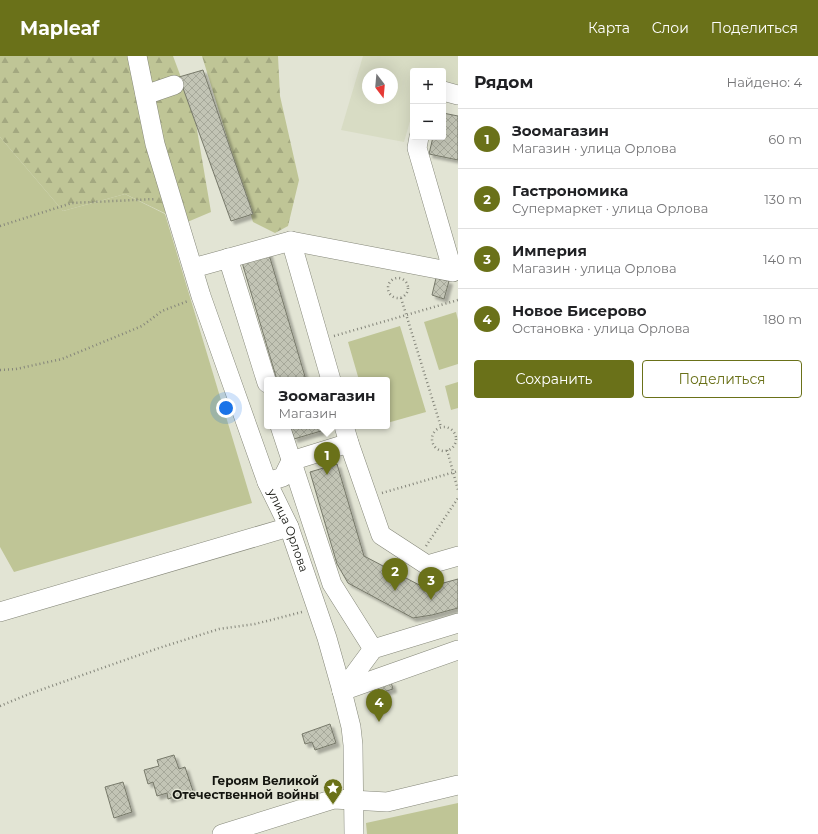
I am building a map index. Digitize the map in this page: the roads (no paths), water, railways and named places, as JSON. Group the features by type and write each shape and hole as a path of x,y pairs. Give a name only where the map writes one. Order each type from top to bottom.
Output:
{"street":[{"name":"улица Орлова","path":"137,56 155,144 201,296 267,482 290,527 327,638 342,691 351,727 353,745 354,834"},
{"path":"145,95 174,85"},
{"path":"446,92 458,96"},
{"path":"193,268 291,241 456,272 416,148 418,140"},
{"path":"291,241 330,377"},
{"path":"228,258 265,377"},
{"path":"281,429 332,584 373,649"},
{"path":"267,482 283,477 291,461 346,435 380,535 428,565 458,556"},
{"path":"0,612 290,527"},
{"path":"342,691 373,649 458,624"},
{"path":"342,691 458,650"},
{"path":"222,834 334,799 387,802 458,785"}],"place":[{"name":"Зоомагазин","path":"327,475"},
{"name":"Гастрономика","path":"395,591"},
{"name":"Империя","path":"431,600"},
{"name":"Новое Бисерово","path":"379,722"},
{"name":"Героям Великой Отечественной войны","path":"333,805"}]}
